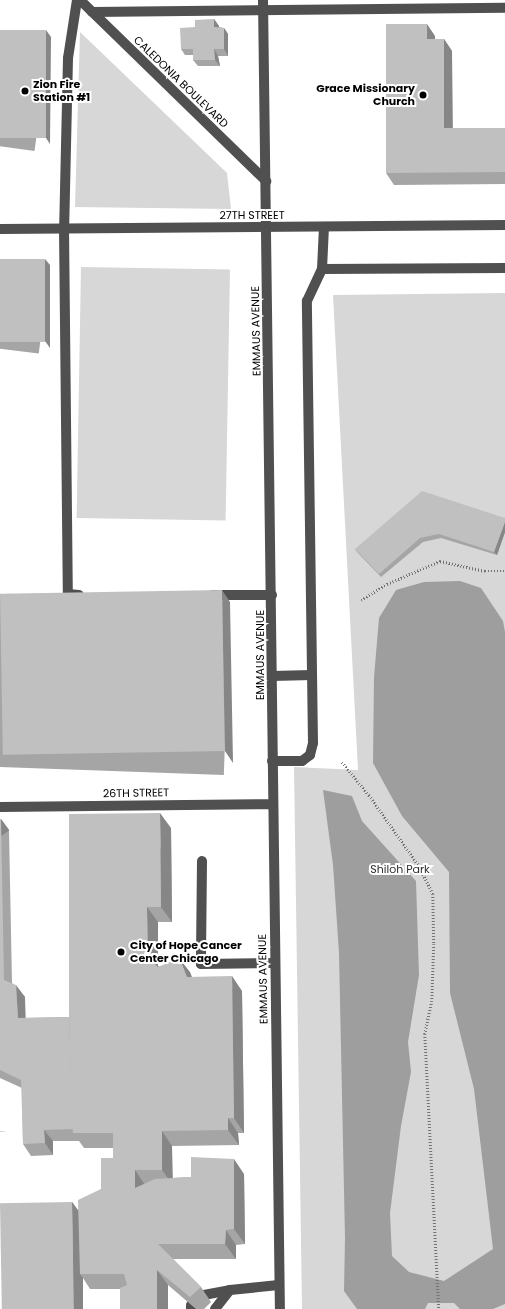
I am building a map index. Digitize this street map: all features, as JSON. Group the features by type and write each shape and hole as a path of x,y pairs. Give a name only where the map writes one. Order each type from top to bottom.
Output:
{"street":[{"name":"CALEDONIA BOULEVARD","path":"78,0 266,181"},
{"path":"78,0 68,58 64,228 68,594 92,594"},
{"path":"92,12 263,5 435,4 505,8"},
{"name":"EMMAUS AVENUE","path":"263,5 272,595 272,761 280,1309"},
{"name":"27TH STREET","path":"0,229 505,225"},
{"path":"272,761 302,761 310,755 313,743 307,301 322,269 324,227"},
{"path":"322,269 505,268"},
{"path":"201,595 272,595"},
{"path":"272,676 312,675"},
{"name":"26TH STREET","path":"0,807 273,804"},
{"path":"202,861 201,964 275,963"},
{"path":"204,1295 230,1290 279,1285"},
{"path":"215,1309 230,1290"}],"path":[{"path":"361,600 387,584 440,561 485,571 505,571"},
{"path":"342,762 369,795 419,866 432,894 434,944 432,1001 425,1034 440,1309"}],"green space":[{"path":"80,32 227,173 231,209 75,207"},
{"path":"81,267 230,270 226,521 77,518"},
{"name":"Shiloh Park","path":"505,293 505,1309 302,1309 294,767 358,770 333,295"}],"shaded area":[{"path":"460,581 481,588 503,621 505,632 505,1304 493,1309 460,1309 454,1303 428,1303 425,1309 357,1309 344,1291 345,1238 339,953 333,865 323,790 352,796 362,821 416,881 419,975 408,1042 411,1072 401,1126 390,1213 392,1256 409,1272 444,1281 493,1249 474,1089 450,993 449,872 402,816 373,763 374,677 379,618 396,590 424,582"}],"building":[{"path":"214,19 214,27 224,28 224,49 214,49 215,60 193,60 193,49 181,49 180,28 195,27 195,20"},
{"name":"Grace Missionary Church","path":"386,24 427,24 427,39 444,39 444,128 505,128 505,172 386,173"},
{"name":"Zion Fire Station #1","path":"0,30 46,30 46,138 0,138"},
{"path":"0,259 45,259 45,342 0,342"},
{"path":"422,491 505,518 505,522 494,552 439,534 420,538 379,574 355,549"},
{"path":"222,590 225,751 3,755 0,594"},
{"path":"160,813 161,907 147,907 148,957 158,967 179,958 187,977 232,976 234,1118 228,1118 228,1130 162,1131 162,1170 135,1170 135,1188 155,1179 191,1177 191,1157 234,1159 234,1229 226,1230 225,1244 158,1244 201,1287 190,1297 157,1270 157,1309 120,1309 120,1288 127,1285 124,1274 80,1274 78,1200 101,1189 101,1158 113,1158 113,1133 73,1133 69,1014 69,814"},
{"path":"0,819 4,980 16,985 18,1018 69,1017 73,1129 44,1130 45,1143 23,1144 21,1080 0,1070"},
{"path":"72,1202 74,1309 2,1309 0,1203"}],"place":[{"name":"Zion Fire Station #1","path":"25,91"},
{"name":"Grace Missionary Church","path":"423,95"},
{"name":"City of Hope Cancer Center Chicago","path":"121,952"}]}
